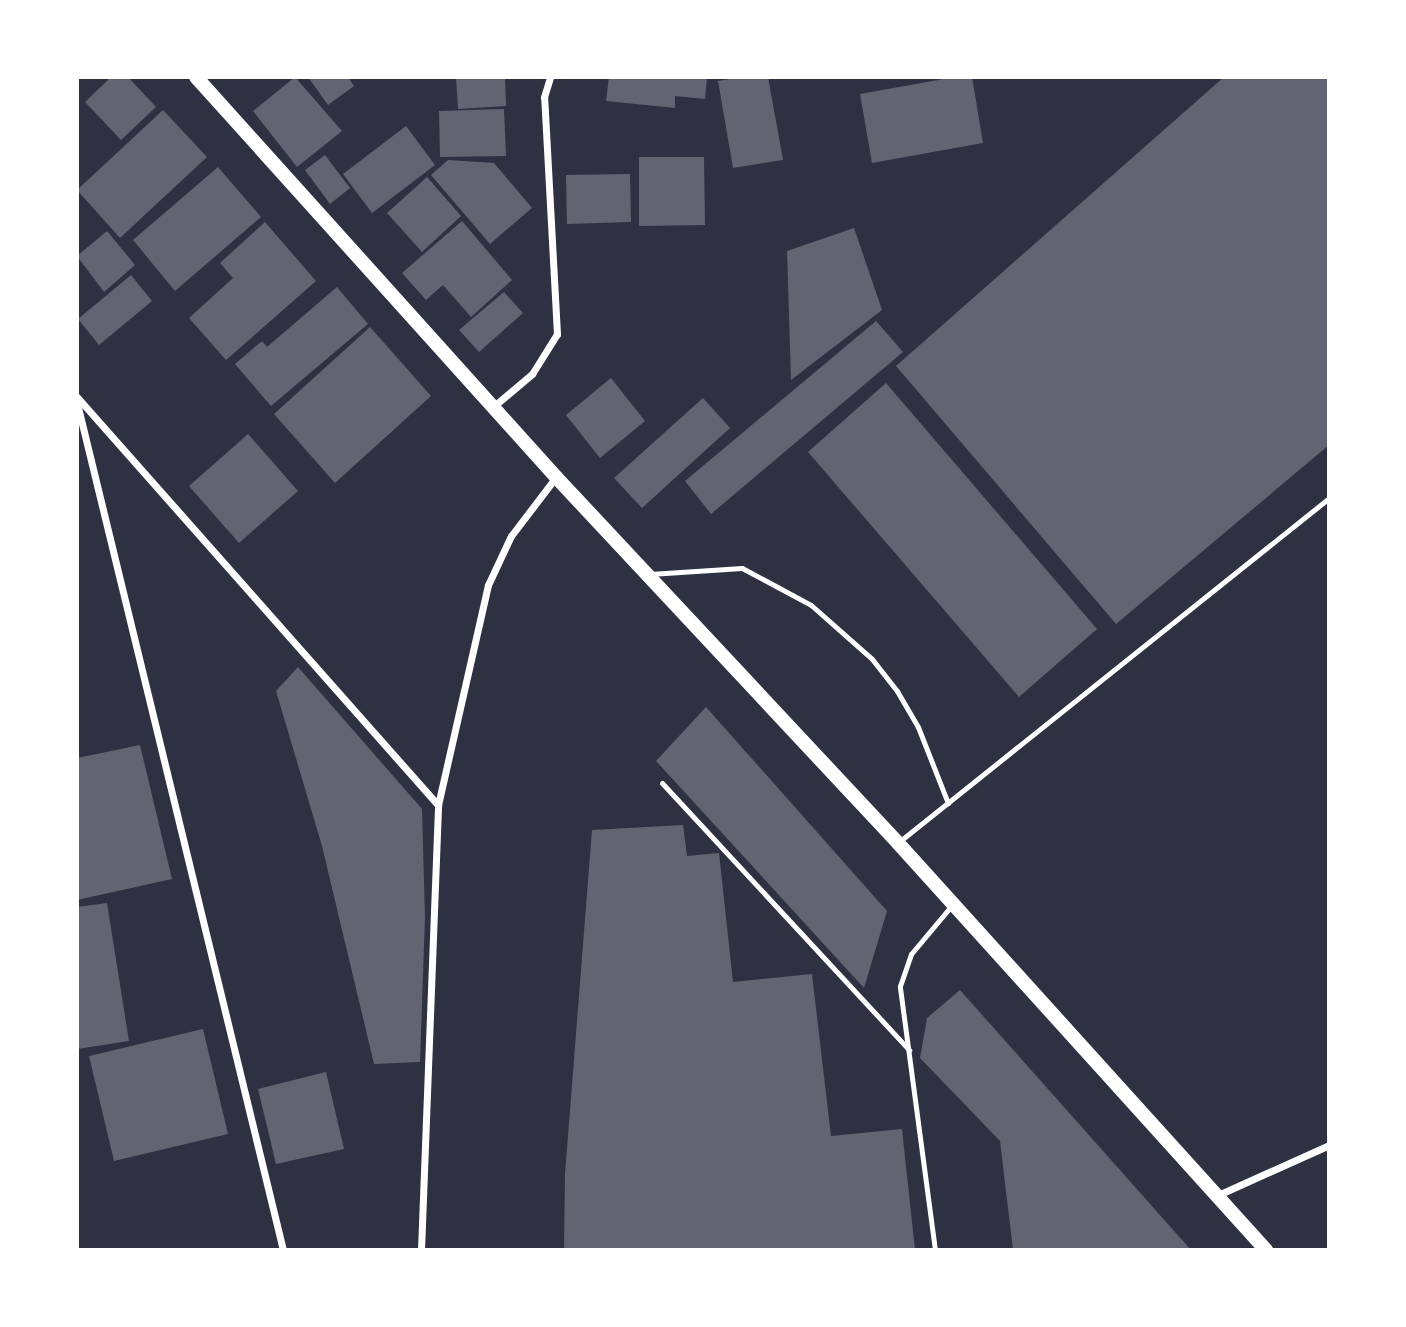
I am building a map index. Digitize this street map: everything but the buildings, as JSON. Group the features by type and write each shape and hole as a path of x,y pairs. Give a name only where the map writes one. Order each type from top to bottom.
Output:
{"main road":[{"path":"196,77 556,477 898,843 1266,1250"}],"street":[{"path":"494,406 531,374 557,334 544,97 550,77"},
{"path":"77,397 438,805"},
{"path":"77,403 283,1250"},
{"path":"421,1250 438,805 488,585 510,536 556,477"},
{"path":"1217,1196 1329,1145"}],"lane":[{"path":"898,843 1329,498"},
{"path":"647,574 742,568 811,605 862,649 897,691 924,739 948,803"},
{"path":"662,783 909,1049"},
{"path":"935,1250 900,986 911,954 953,904"}]}
